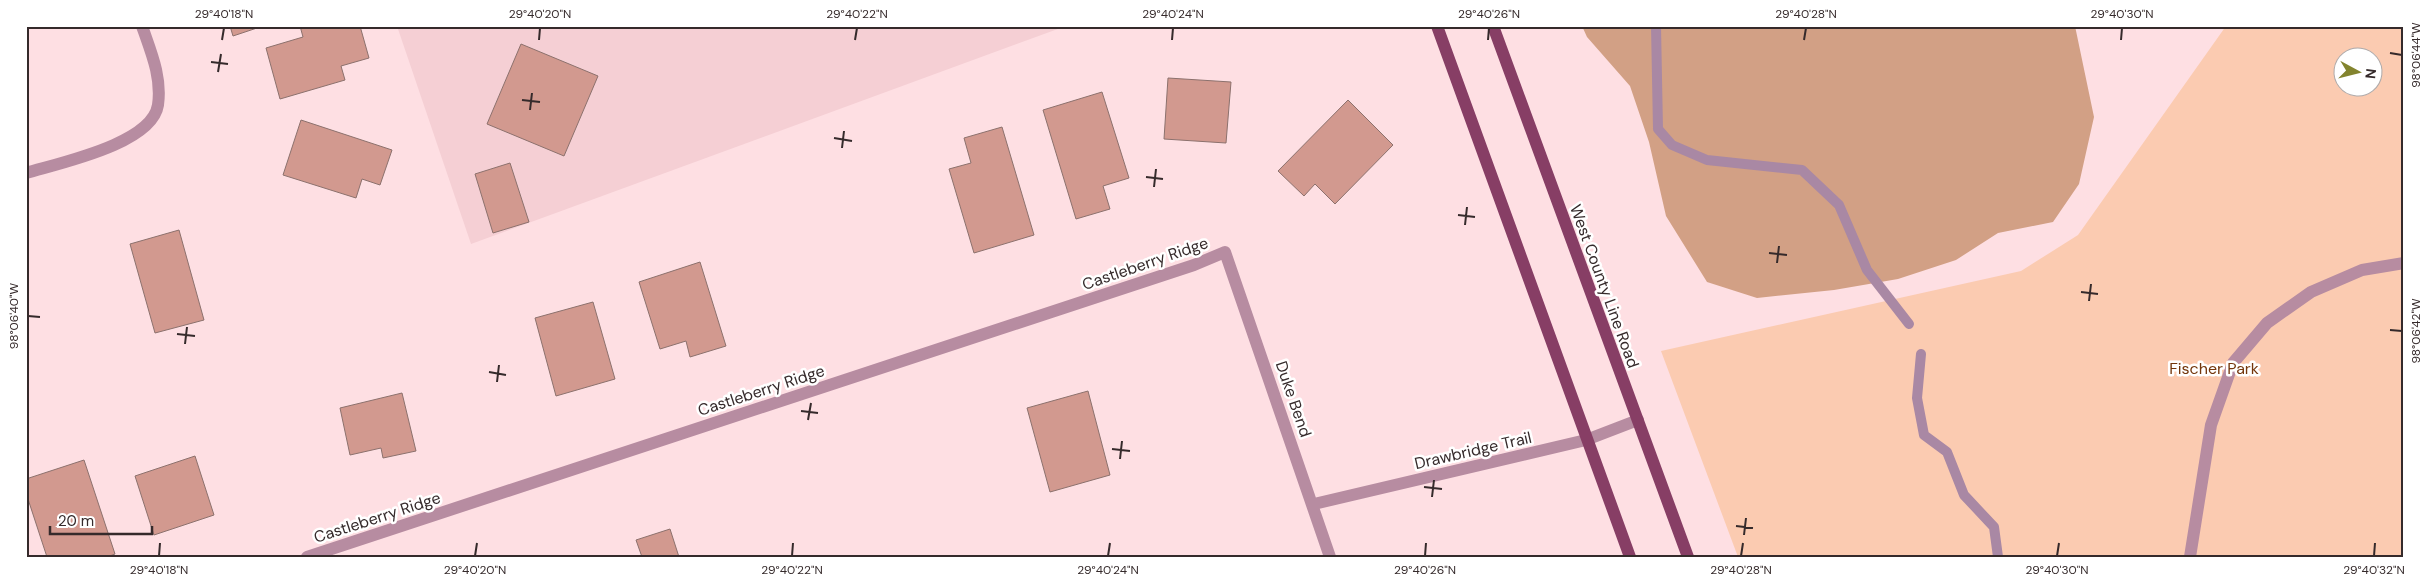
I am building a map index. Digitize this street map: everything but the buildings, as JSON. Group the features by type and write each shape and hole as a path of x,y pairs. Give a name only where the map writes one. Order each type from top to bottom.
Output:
{"main road":[{"path":"1437,26 1630,557"},
{"name":"West County Line Road","path":"1493,26 1688,557"}],"street":[{"path":"26,173 117,144 135,136 147,123 158,107 158,74 142,26"},
{"name":"Duke Bend","path":"1225,252 1314,504 1330,557"},
{"name":"Castleberry Ridge","path":"307,557 1194,265 1225,252"},
{"path":"2190,557 2211,425 2233,363 2267,323 2311,292 2362,270 2404,263"},
{"name":"Drawbridge Trail","path":"1314,504 1586,440 1638,420"}],"shaded area":[{"path":"397,26 1066,26 471,244"},
{"path":"1582,26 2075,26 2094,117 2079,184 2053,222 1998,233 1956,260 1898,279 1834,290 1757,298 1707,282 1666,216 1649,142 1630,86 1587,37"}],"green space":[{"name":"Fischer Park","path":"2226,26 2404,26 2404,557 1738,557 1661,351 2021,271 2078,235"}],"waterway":[{"path":"1656,26 1658,129 1672,145 1707,160 1802,170 1839,205 1867,270 1909,324"},
{"path":"1921,354 1917,398 1924,435 1947,452 1964,495 1994,527 1998,557"}]}
